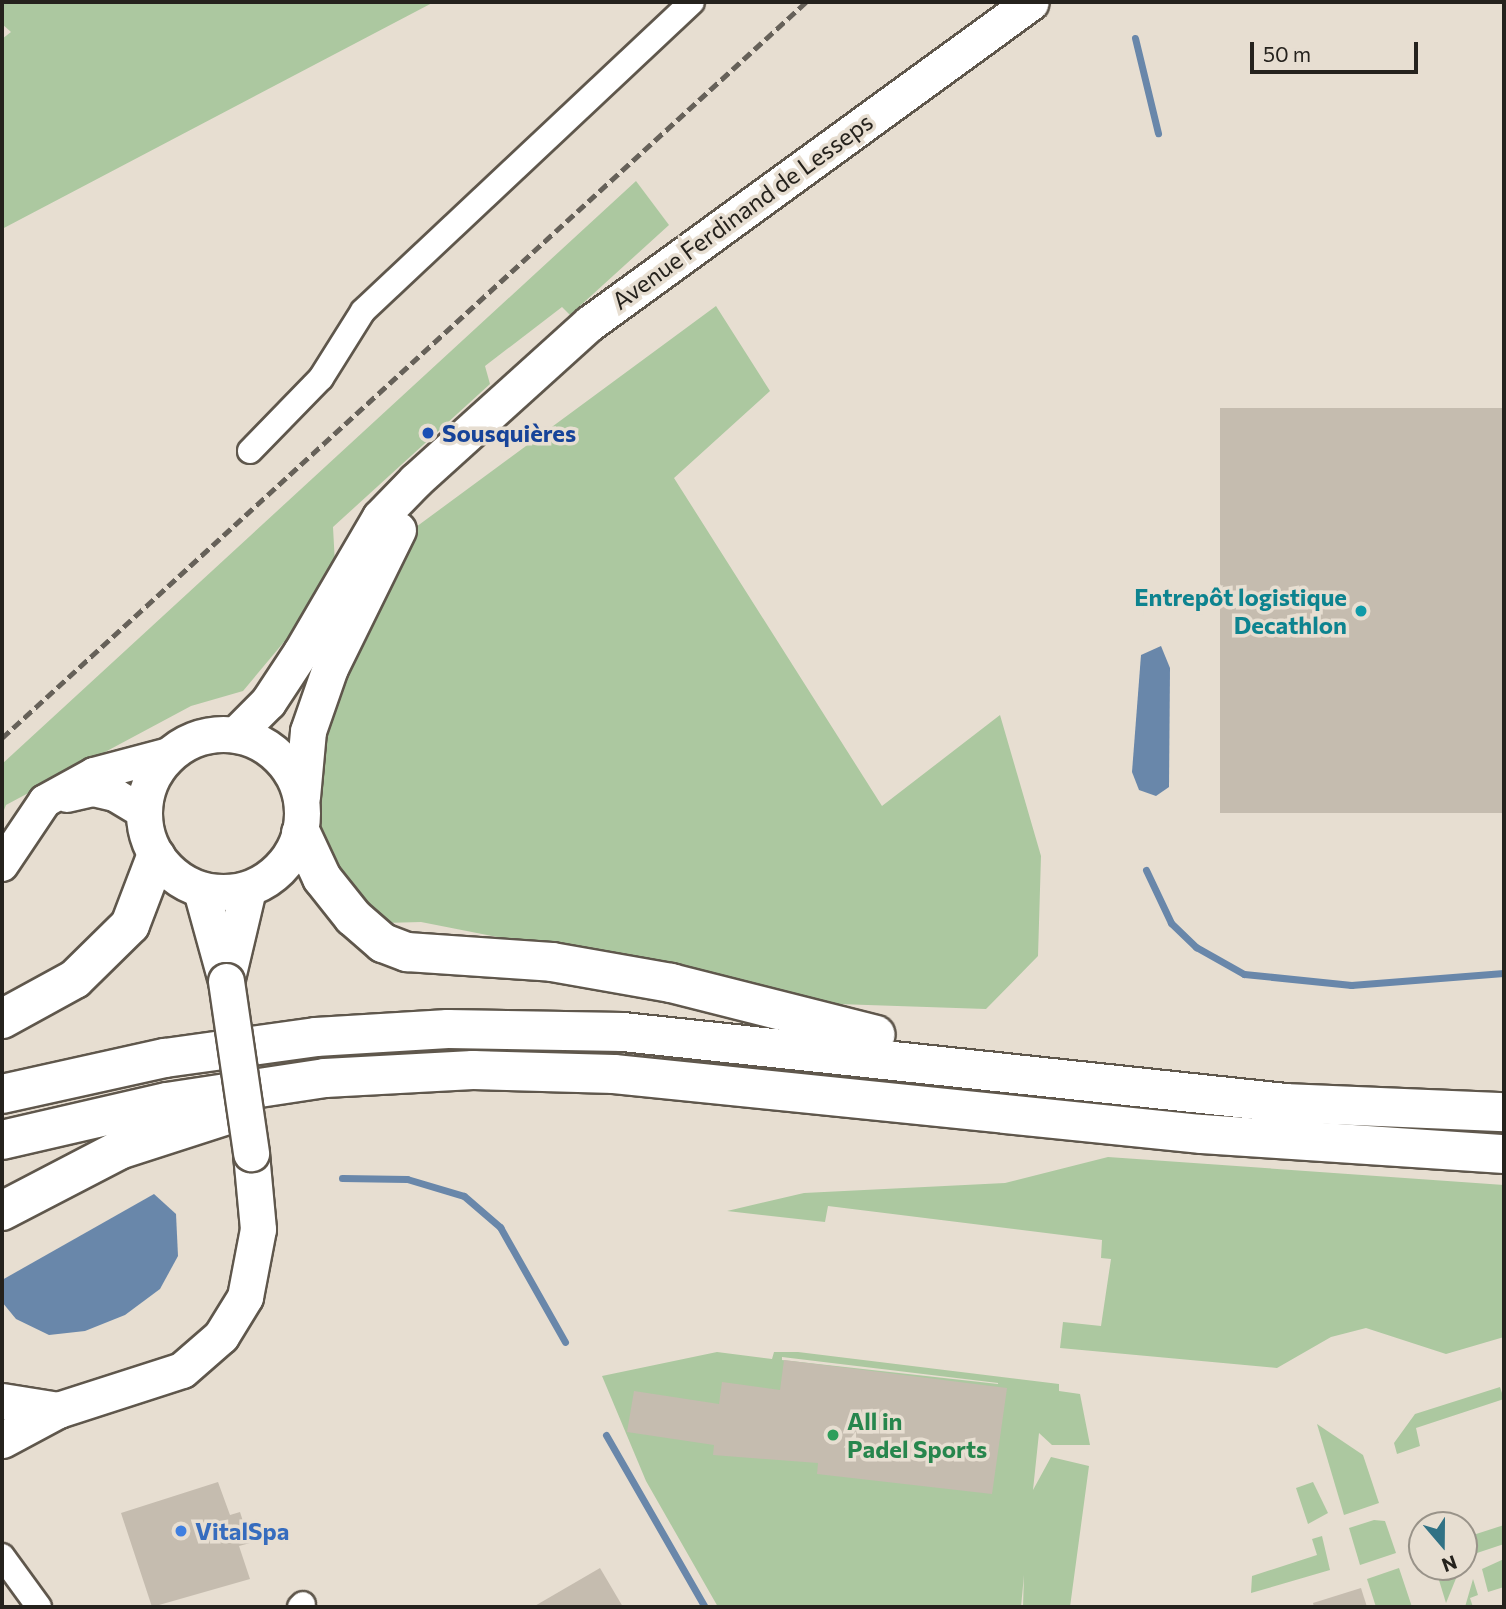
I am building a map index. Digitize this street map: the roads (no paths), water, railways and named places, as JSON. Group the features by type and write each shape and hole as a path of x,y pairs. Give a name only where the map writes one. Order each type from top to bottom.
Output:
{"highway":[{"path":"301,815 322,878 353,917 383,943 407,951 552,962 671,983 843,1030 1286,1103"},
{"path":"2,1019 75,979 130,925 156,857"},
{"path":"2,1094 165,1058 316,1037 448,1029 623,1032 1286,1103 1504,1112"},
{"path":"2,1140 167,1102 325,1078 576,1073 796,1090 1202,1134 1504,1154"},
{"path":"2,1211 157,1134 308,1101 419,1092 796,1090"}],"main road":[{"name":"Avenue Ferdinand de Lesseps","path":"236,734 288,672 380,517 590,323 1031,2"},
{"name":"Avenue Ferdinand de Lesseps","path":"301,815 307,731 330,668 410,509 467,437"},
{"path":"236,734 279,755 301,815 290,857 248,889 201,890 156,857 143,812 146,790 169,754 189,741 236,734"},
{"path":"226,981 248,889"},
{"path":"2,1440 58,1410 182,1370 221,1336 245,1297 258,1229 251,1153 226,981 201,890"},
{"path":"2,1401 58,1410"}],"street":[{"path":"250,451 321,378 363,311 692,2"},
{"path":"2,865 45,801 94,774 169,754"},
{"path":"45,801 93,790 143,812"},
{"path":"3,1554 39,1607"}],"water":[{"path":"1161,646 1170,668 1169,787 1156,796 1139,790 1132,772 1141,655"},
{"path":"154,1194 176,1214 178,1256 160,1289 125,1315 85,1331 49,1335 16,1319 2,1302 2,1280"}],"waterway":[{"path":"1135,38 1158,133"},
{"path":"1146,870 1171,923 1196,947 1244,974 1351,985 1504,973"},
{"path":"342,1178 407,1179 464,1196 500,1227 565,1342"},
{"path":"606,1435 705,1607"}],"railway":[{"path":"2,738 806,2"}],"place":[{"name":"Sousquières","path":"428,433"},
{"name":"Entrepôt logistique Decathlon","path":"1361,611"},
{"name":"All in Padel Sports","path":"833,1435"},
{"name":"VitalSpa","path":"181,1531"}]}
